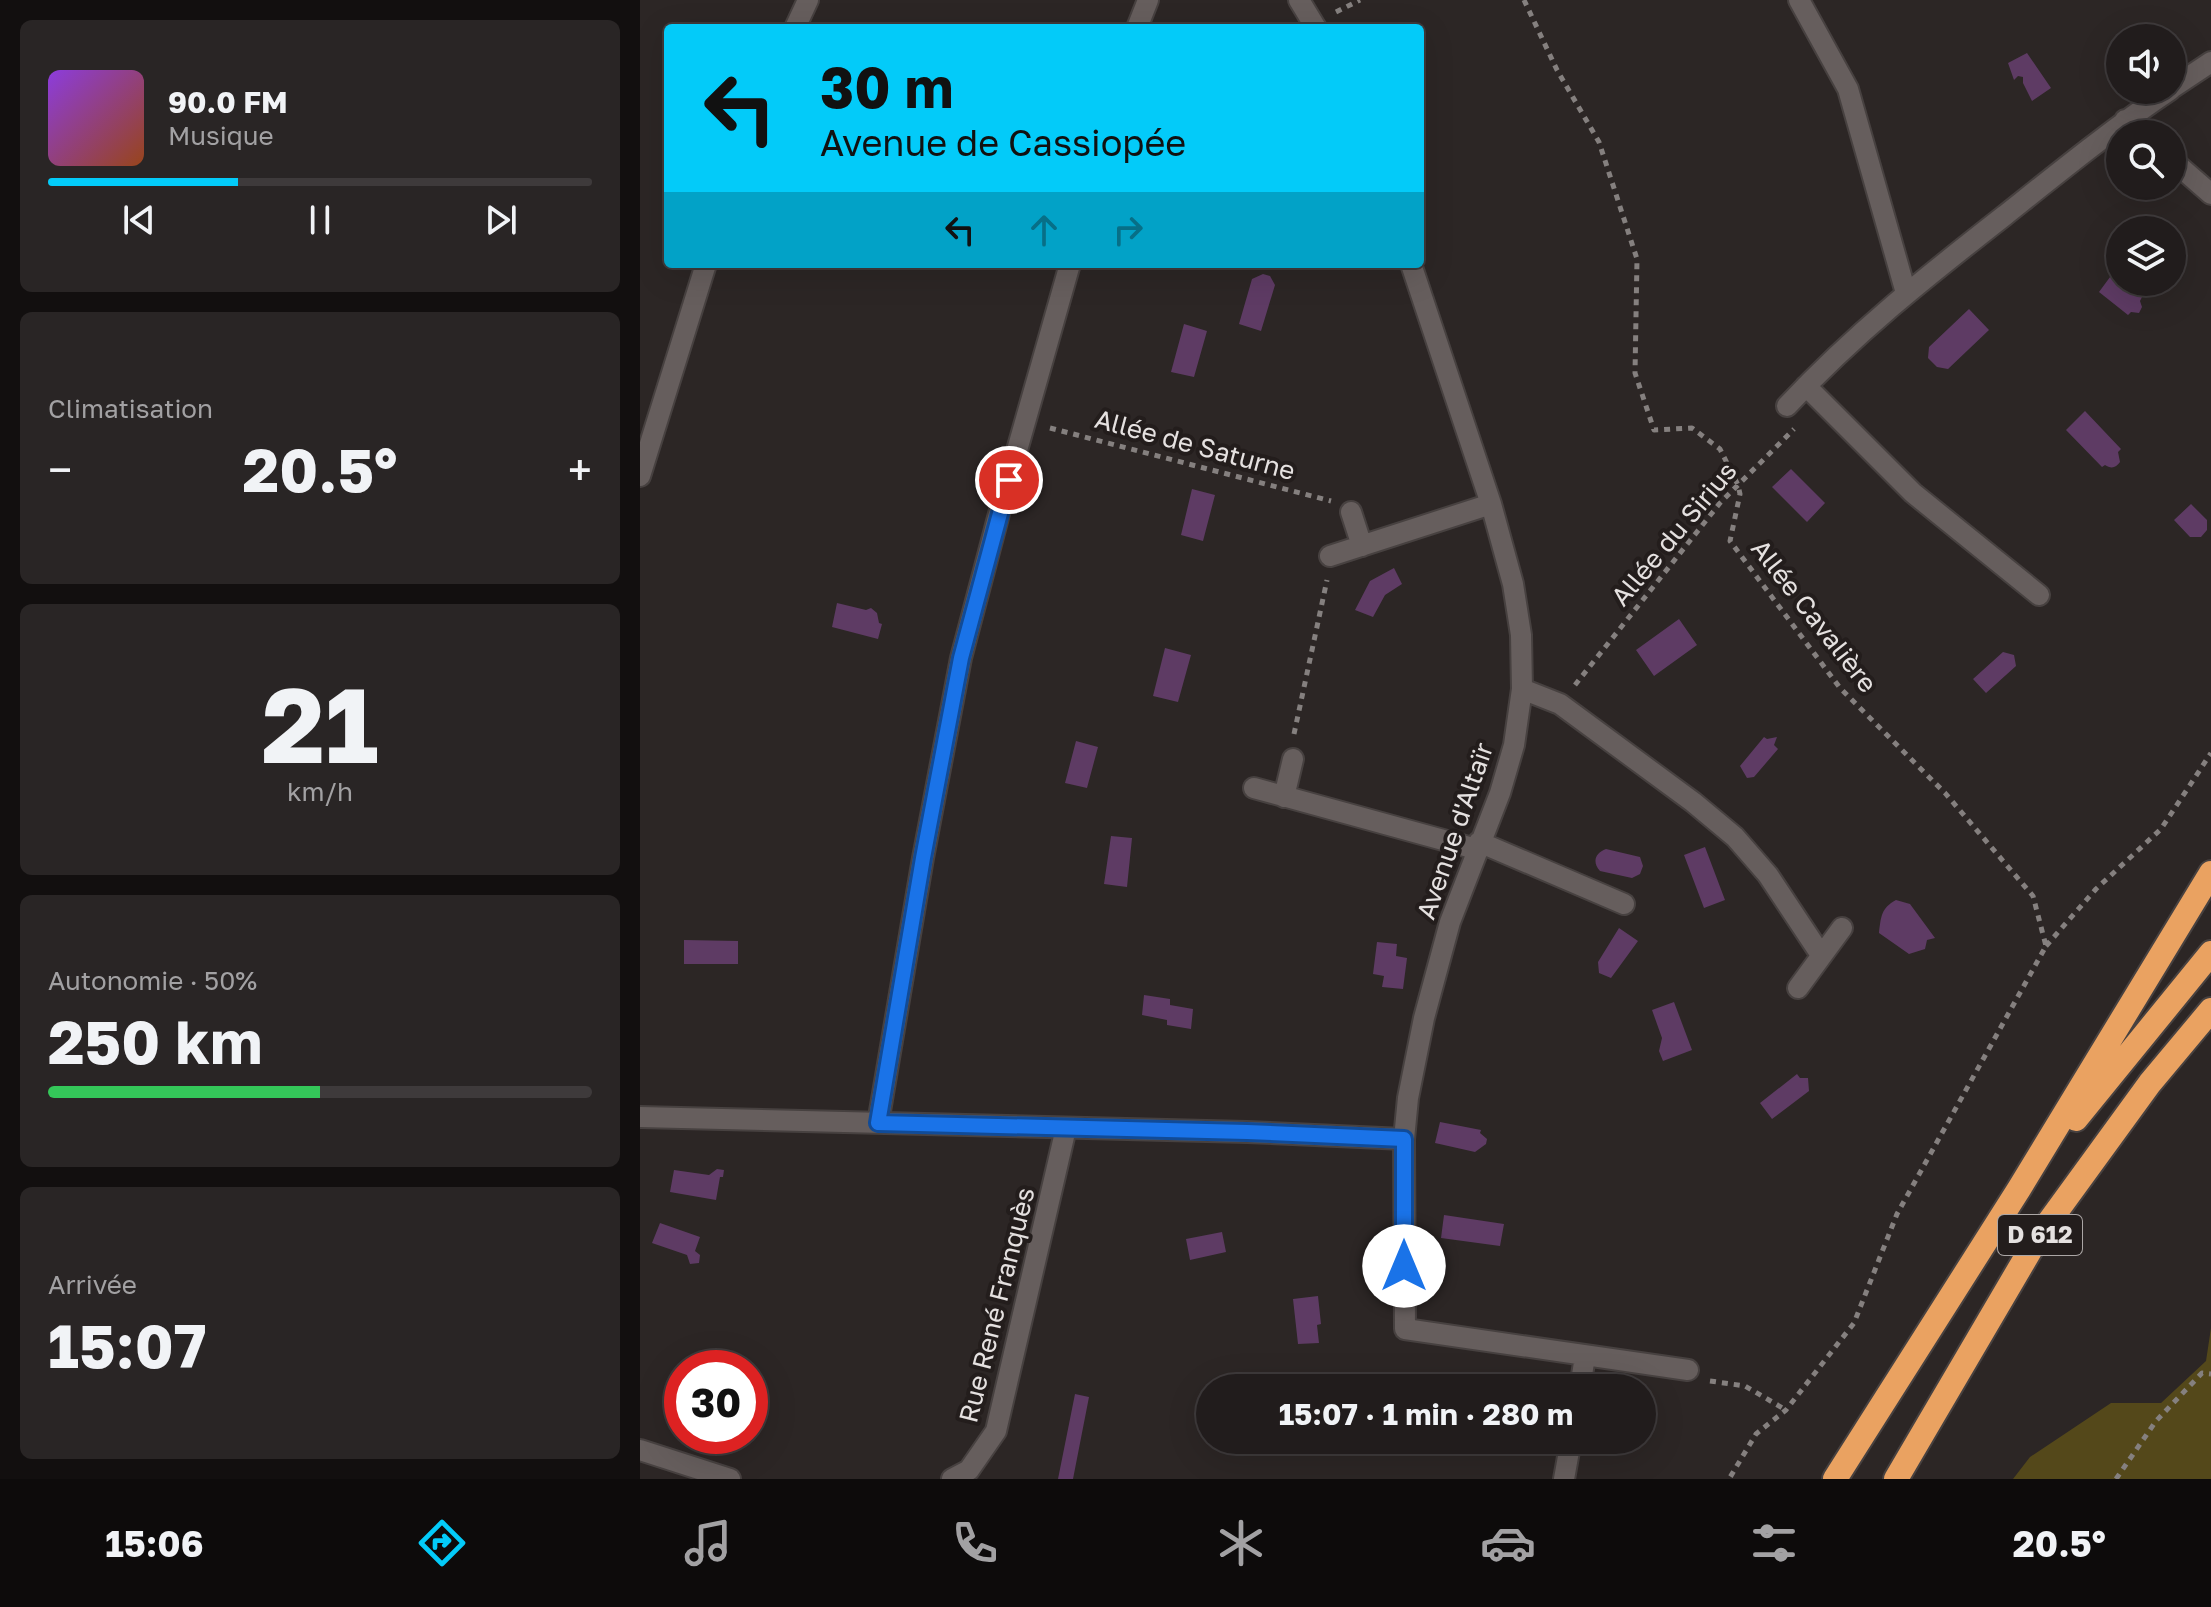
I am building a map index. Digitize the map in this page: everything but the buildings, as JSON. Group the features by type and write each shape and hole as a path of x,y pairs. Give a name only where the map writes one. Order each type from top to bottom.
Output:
{"highway":[{"name":"D 612","path":"1835,1479 2019,1189 2211,873"},
{"name":"D 612","path":"2019,1189 2211,953"},
{"name":"D 612","path":"1896,1479 2038,1237 2150,1083 2211,1010"},
{"name":"D 612","path":"2038,1237 2211,1035"}],"street":[{"path":"797,24 808,0"},
{"path":"1139,24 1148,0"},
{"path":"1299,0 1314,24"},
{"path":"1799,0 1848,89 1906,293"},
{"path":"2186,79 2211,62"},
{"path":"2125,120 2149,104"},
{"path":"1787,406 1844,346 1906,293 2106,135"},
{"path":"2186,172 2211,194"},
{"path":"640,476 705,268"},
{"path":"878,1123 920,874 961,658 1069,268"},
{"name":"Avenue d'Altaïr","path":"1412,268 1491,504 1513,584 1521,635 1522,689 1514,745 1500,793 1450,922 1424,1018 1408,1098 1404,1139 1405,1329 1585,1356"},
{"path":"1806,386 1913,493 2039,595"},
{"path":"1330,556 1491,504"},
{"path":"1351,512 1362,546"},
{"path":"1522,689 1560,704 1693,802 1735,837 1768,875 1821,955"},
{"path":"1284,797 1293,759"},
{"path":"1254,788 1478,846 1624,904"},
{"path":"1798,988 1842,928"},
{"path":"640,1117 1247,1132 1404,1139"},
{"name":"Rue René Franquès","path":"967,1476 996,1431 1066,1128"},
{"path":"1582,1374 1585,1356 1688,1370"},
{"path":"640,1450 730,1479"},
{"path":"1564,1479 1568,1454"}],"path":[{"path":"1524,0 1557,70 1599,142 1637,259 1635,373 1654,430 1692,428 1720,449 1738,485"},
{"name":"Allée du Sirius","path":"1560,704 1720,503 1793,432 1806,386"},
{"name":"Allée de Saturne","path":"1026,422 1344,504 1351,512"},
{"name":"Allée Cavalière","path":"1738,485 1740,494 1730,541 1840,688 1945,793 2033,896 2046,946"},
{"path":"1293,759 1291,748 1330,556"},
{"path":"1729,1479 1756,1434 1786,1410 1854,1323 1897,1214 2046,946 2096,889 2161,829 2211,753"},
{"path":"1688,1370 1699,1380 1745,1386 1786,1410"},
{"path":"2116,1479 2156,1421 2202,1373 2211,1374"}],"shaded area":[{"path":"2027,53 2051,88 2032,101 2023,77 2018,76 2014,80 2008,63"},
{"path":"1263,274 1270,276 1275,285 1261,331 1239,324 1252,279"},
{"path":"2106,282 2106,296 2141,296 2142,307 2139,313 2131,312 2128,315 2099,292"},
{"path":"1969,309 1989,330 1948,369 1937,367 1928,358 1929,347"},
{"path":"1184,324 1207,331 1194,377 1171,372"},
{"path":"2085,411 2121,449 2118,452 2120,462 2115,467 2102,467 2066,430"},
{"path":"1791,469 1825,503 1807,522 1772,487"},
{"path":"1192,489 1215,495 1203,541 1181,535"},
{"path":"2191,504 2207,520 2207,530 2201,537 2190,537 2174,520"},
{"path":"1394,568 1402,584 1385,595 1373,617 1355,610 1370,581"},
{"path":"837,603 866,610 871,608 877,613 882,624 878,639 832,627"},
{"path":"1679,619 1697,645 1654,676 1636,650"},
{"path":"1165,648 1191,655 1178,702 1153,696"},
{"path":"2003,652 2014,655 2016,666 1986,693 1973,679"},
{"path":"1764,737 1777,737 1774,745 1778,749 1754,777 1747,778 1740,766"},
{"path":"1076,741 1098,747 1087,788 1065,783"},
{"path":"1111,836 1132,838 1127,887 1104,884"},
{"path":"1705,847 1725,900 1704,908 1684,855"},
{"path":"1606,849 1640,857 1643,866 1640,874 1632,878 1600,871 1596,858"},
{"path":"1896,900 1910,904 1935,938 1927,940 1925,949 1909,954 1879,933 1885,910"},
{"path":"1619,928 1638,941 1611,978 1599,973 1598,962"},
{"path":"684,940 738,941 738,964 684,964"},
{"path":"1377,942 1397,944 1396,956 1407,958 1403,989 1382,987 1384,976 1373,974"},
{"path":"1144,995 1170,999 1170,1005 1193,1009 1191,1029 1167,1025 1167,1020 1142,1015"},
{"path":"1674,1002 1692,1050 1663,1061 1659,1051 1662,1038 1652,1010"},
{"path":"1797,1074 1800,1078 1808,1078 1809,1091 1772,1119 1760,1103"},
{"path":"1440,1122 1481,1130 1480,1133 1487,1139 1486,1144 1475,1152 1435,1143"},
{"path":"717,1169 724,1170 716,1200 670,1192 674,1170 709,1175"},
{"path":"1444,1215 1504,1224 1500,1246 1441,1238"},
{"path":"660,1223 700,1237 695,1251 700,1255 699,1263 690,1264 687,1255 652,1243"},
{"path":"1222,1232 1226,1252 1190,1260 1186,1239"},
{"path":"1318,1296 1321,1324 1317,1325 1319,1343 1298,1344 1293,1299"},
{"path":"2211,1328 2211,1479 2013,1479 2030,1457 2111,1403 2161,1403 2206,1361"},
{"path":"1075,1394 1089,1397 1073,1479 1058,1479"}],"route":[{"path":"1009,480 961,658 878,1123 1404,1139 1404,1266"}]}
